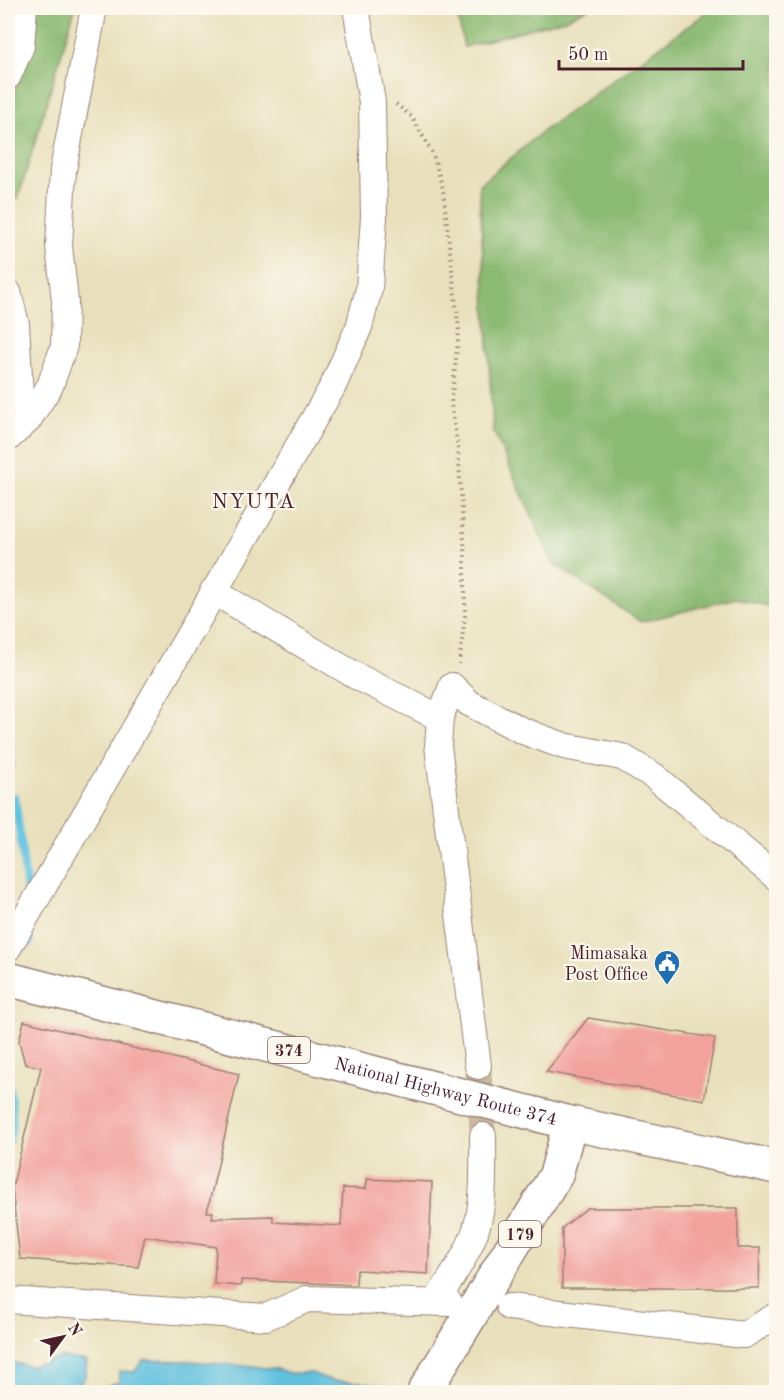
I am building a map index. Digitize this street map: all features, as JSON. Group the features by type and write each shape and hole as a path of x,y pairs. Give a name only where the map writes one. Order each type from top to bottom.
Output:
{"highway":[{"name":"National Highway Route 374","path":"8,979 570,1123 777,1167"},
{"name":"179","path":"424,1392 556,1175 570,1123"}],"street":[{"path":"8,76 21,45 24,8"},
{"path":"8,438 28,420 50,386 64,346 65,301 59,246 63,170 94,8"},
{"path":"8,948 333,386 359,327 369,289 374,217 372,102 356,8"},
{"path":"8,292 16,324 20,395 28,420"},
{"path":"213,591 356,676 440,718"},
{"path":"478,1066 438,746 440,718 452,686 469,703 523,731 564,746 622,757 654,776 777,877"},
{"path":"8,1300 266,1317 308,1299 443,1302 477,1227 483,1187 483,1136"},
{"path":"509,1308 744,1335 777,1316"}],"path":[{"path":"372,102 391,101 412,117 433,154 443,189 459,331 451,404 458,448 465,557 461,649 452,686"}],"green space":[{"path":"35,8 75,8 18,199 8,193 8,113 37,19"},
{"path":"456,8 589,8 565,19 464,47"},
{"path":"706,8 776,8 776,608 736,598 641,622 553,563 493,430 479,185 543,131 706,13"}],"water":[{"path":"61,1357 87,1361 85,1377 77,1385 83,1390 119,1382 119,1371 134,1372 144,1360 188,1361 278,1369 291,1373 310,1373 334,1381 375,1384 412,1392 8,1392 8,1362 32,1366"}],"building":[{"path":"588,1018 715,1038 704,1100 546,1072"},
{"path":"24,1021 239,1074 207,1212 213,1212 212,1218 273,1216 273,1222 341,1226 343,1188 366,1189 367,1179 432,1182 428,1274 357,1270 356,1285 241,1280 241,1286 214,1284 216,1247 145,1236 138,1267 20,1259 12,1188 41,1067 25,1064 19,1041"},
{"path":"587,1208 738,1208 738,1248 760,1248 759,1288 562,1288 562,1228"}],"waterway":[{"path":"8,719 11,765"},
{"path":"15,797 27,891"},
{"path":"29,933 30,942"},
{"path":"8,1032 11,1017"},
{"path":"8,1080 12,1119 8,1142"}],"tunnel":[{"path":"478,1066 483,1136"}],"place":[{"name":"Mimasaka Post Office","path":"667,986"}],"district":[{"name":"NYUTA","path":"254,501"}]}
